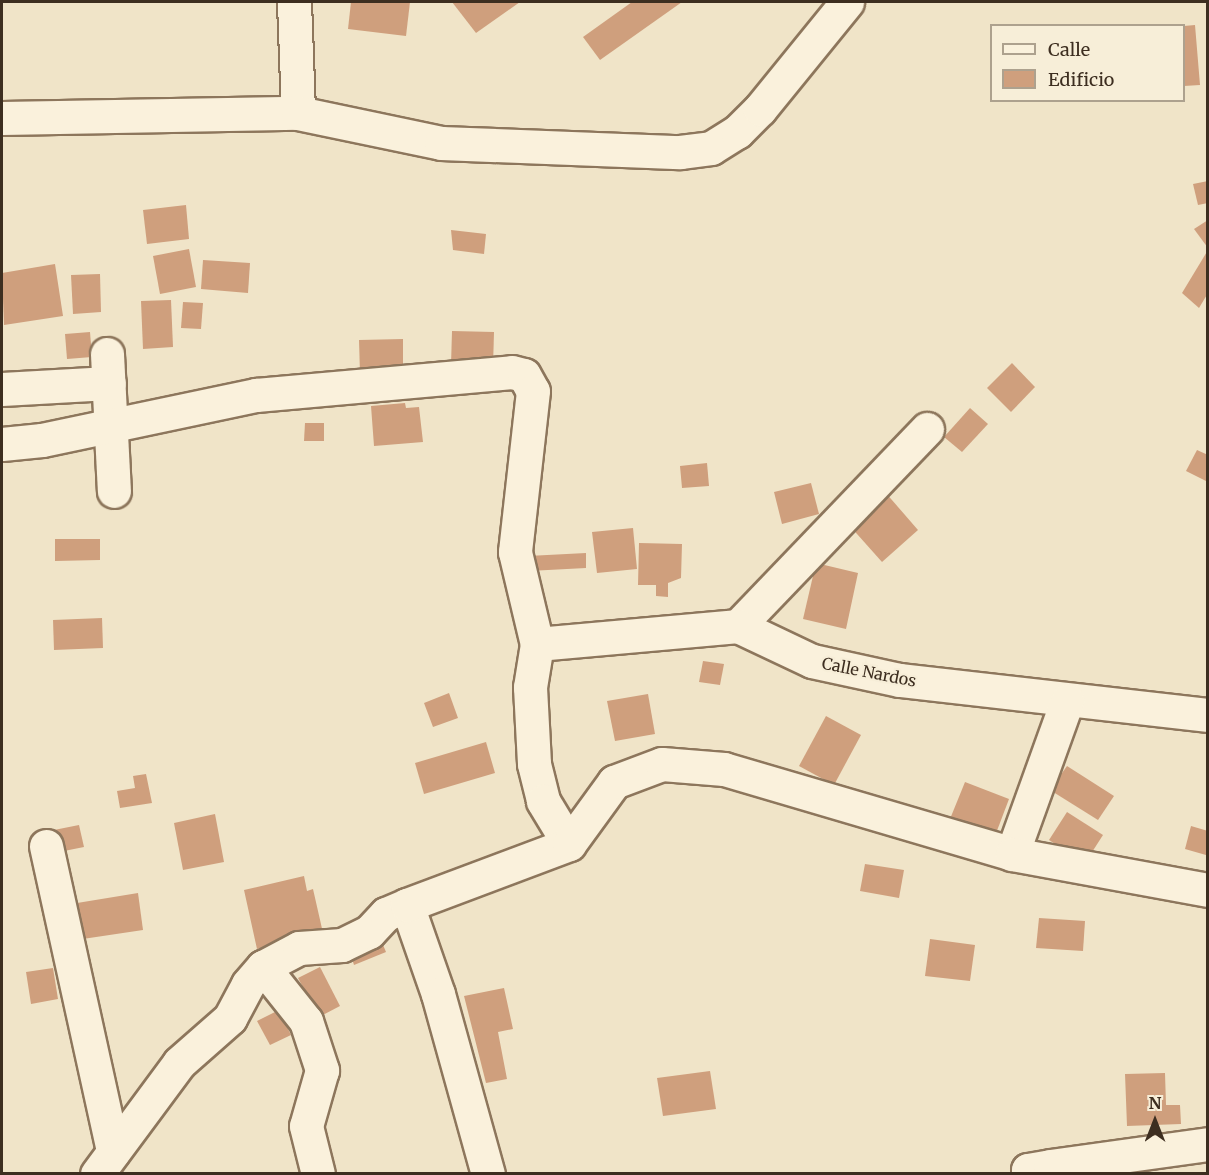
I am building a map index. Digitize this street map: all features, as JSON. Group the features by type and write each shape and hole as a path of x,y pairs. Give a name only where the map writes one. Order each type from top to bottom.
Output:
{"street":[{"path":"294,2 298,113"},
{"path":"2,118 298,113 441,143 680,152 711,148 737,132 760,109 847,2"},
{"path":"2,389 108,368 113,425 114,491"},
{"path":"2,444 113,425 256,395 512,372 524,375 533,392 515,552 537,644 530,687 534,764 543,801 569,844"},
{"path":"537,644 738,626 927,429"},
{"name":"Calle Nardos","path":"738,626 812,661 900,680 1067,701 1208,715"},
{"path":"1012,854 1067,701"},
{"path":"105,1163 179,1063 230,1018 248,984 263,967 299,948 342,945 369,932 386,914 569,844 614,782 662,764 724,769 1012,854 1208,890"},
{"path":"46,846 105,1163"},
{"path":"407,905 438,994 488,1173"},
{"path":"263,967 306,1021 322,1070 306,1126 318,1173"},
{"path":"1028,1173 1028,1170 1050,1166 1208,1144"}],"building":[{"path":"351,2 410,2 406,36 348,29"},
{"path":"452,2 520,2 476,33"},
{"path":"632,2 682,2 600,60 583,37"},
{"path":"1195,25 1200,85 1185,86 1185,26"},
{"path":"1208,181 1208,203 1198,205 1193,184"},
{"path":"186,205 189,239 147,244 143,210"},
{"path":"1208,220 1208,248 1194,229"},
{"path":"451,230 486,234 484,254 453,250"},
{"path":"189,249 196,287 160,294 153,256"},
{"path":"1208,250 1208,293 1199,308 1182,293"},
{"path":"203,260 250,263 248,293 201,289"},
{"path":"55,264 63,316 4,325 2,273"},
{"path":"100,274 101,312 73,314 71,275"},
{"path":"171,300 173,347 143,349 141,301"},
{"path":"183,302 203,303 201,329 181,328"},
{"path":"452,331 494,332 493,367 451,365"},
{"path":"90,332 92,357 67,359 65,334"},
{"path":"403,339 403,373 360,374 359,340"},
{"path":"1012,363 1035,387 1011,412 987,388"},
{"path":"405,403 406,408 419,407 423,442 374,446 371,406"},
{"path":"970,408 988,424 962,452 944,437"},
{"path":"305,423 324,423 324,441 304,441"},
{"path":"1197,450 1208,455 1208,482 1186,471"},
{"path":"707,463 709,486 682,488 680,466"},
{"path":"811,483 819,514 782,524 774,492"},
{"path":"885,492 918,530 882,562 849,525"},
{"path":"633,528 637,569 597,573 592,532"},
{"path":"55,539 100,539 100,560 55,561"},
{"path":"639,543 682,544 681,578 668,583 668,597 656,596 656,585 638,585"},
{"path":"586,553 586,568 529,571 528,556"},
{"path":"816,563 858,573 846,629 803,619"},
{"path":"102,618 103,648 54,650 53,620"},
{"path":"703,661 724,664 720,685 699,682"},
{"path":"449,693 458,718 433,727 424,703"},
{"path":"648,694 655,734 615,741 607,701"},
{"path":"826,716 861,735 834,785 799,766"},
{"path":"486,742 495,773 424,794 415,763"},
{"path":"1067,766 1114,796 1098,820 1050,790"},
{"path":"146,774 152,803 120,808 117,791 135,788 133,776"},
{"path":"965,782 1009,799 995,836 950,819"},
{"path":"1067,812 1103,835 1085,863 1049,840"},
{"path":"215,814 224,862 183,870 174,823"},
{"path":"79,825 84,847 59,852 54,830"},
{"path":"1191,826 1208,831 1206,855 1185,849"},
{"path":"865,864 904,870 899,898 860,891"},
{"path":"304,876 307,891 313,889 323,933 257,949 244,890"},
{"path":"138,893 143,930 76,940 71,904"},
{"path":"1039,918 1085,921 1083,951 1036,948"},
{"path":"930,939 975,945 970,981 925,976"},
{"path":"381,940 386,952 354,965 350,952"},
{"path":"320,967 340,1006 319,1017 298,978"},
{"path":"53,968 58,999 31,1004 26,972"},
{"path":"504,988 513,1029 498,1032 507,1079 486,1083 464,996"},
{"path":"279,1010 291,1035 270,1045 257,1021"},
{"path":"710,1071 716,1109 663,1116 657,1078"},
{"path":"1165,1073 1166,1105 1180,1105 1181,1124 1127,1126 1125,1074"}]}
